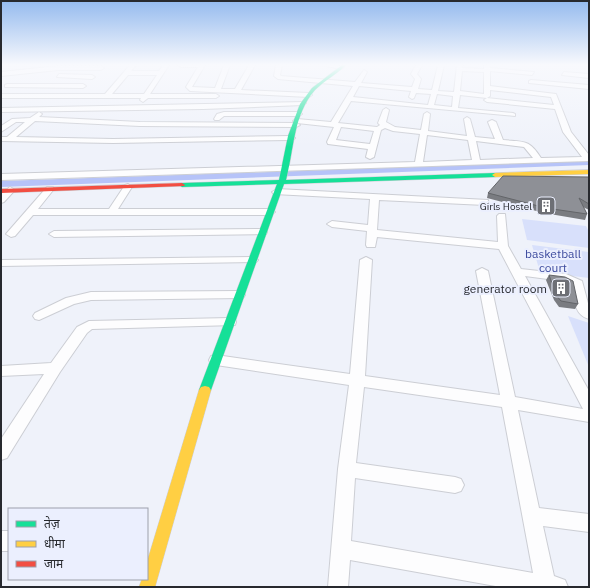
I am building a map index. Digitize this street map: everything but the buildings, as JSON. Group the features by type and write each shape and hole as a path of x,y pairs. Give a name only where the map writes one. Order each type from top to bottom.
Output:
{"street":[{"path":"71,96 75,92"},
{"path":"107,96 110,92"},
{"path":"138,107 148,92"},
{"path":"1,96 146,96 210,92"},
{"path":"203,107 218,92"},
{"path":"249,92 306,99"},
{"path":"147,587 153,546 198,410 283,175 291,138 297,120 306,99 313,92"},
{"path":"353,92 336,124 331,142 372,148"},
{"path":"350,99 378,92"},
{"path":"387,92 410,104 429,110 455,109 513,115"},
{"path":"410,104 413,92"},
{"path":"431,92 487,95 532,93 552,94 567,132 589,159"},
{"path":"419,164 429,110 435,93"},
{"path":"455,109 457,94"},
{"path":"487,95 558,107"},
{"path":"486,112 487,95"},
{"path":"1,110 138,107 174,110 306,99"},
{"path":"5,139 33,120 45,109"},
{"path":"370,157 386,110"},
{"path":"217,119 219,115 224,114 381,127 399,131 500,142 528,146 539,161"},
{"path":"467,119 477,163"},
{"path":"1,130 14,120 103,123 297,120"},
{"path":"492,122 500,142"},
{"path":"92,140 103,123"},
{"path":"5,139 92,140 291,138"},
{"path":"1,200 6,191 128,187 419,164 589,159"},
{"path":"1,177 589,172"},
{"path":"111,213 128,187"},
{"path":"11,234 50,189"},
{"path":"277,192 485,202"},
{"path":"338,587 347,469 357,381 368,253 372,231 375,197"},
{"path":"29,212 270,212"},
{"path":"502,216 503,246 589,405"},
{"path":"332,224 372,231 503,246"},
{"path":"54,234 262,232"},
{"path":"1,263 252,260"},
{"path":"342,549 552,586 532,516 482,271"},
{"path":"517,272 566,278 578,284 581,306 589,315"},
{"path":"39,316 70,301 90,296 239,295"},
{"path":"1,453 55,368 82,330 89,325 230,322"},
{"path":"216,360 508,402 589,416"},
{"path":"1,371 55,368"},
{"path":"347,469 455,486"},
{"path":"532,516 589,523"}],"green space":[{"path":"522,219 586,226 589,232 589,248 527,240"},
{"name":"basketball court","path":"532,245 589,252 589,278 540,272"},
{"path":"568,316 589,323 589,367"}],"waterway":[{"path":"1,184 589,163"}],"traffic: fast":[{"path":"205,390 283,178 291,136 302,104 311,92"},
{"path":"182,185 495,175"}],"traffic: slow":[{"path":"495,175 589,172"},
{"path":"147,587 205,390"}],"traffic: jam":[{"path":"1,191 182,185"}],"place":[{"name":"Girls Hostel","path":"546,206"},
{"name":"generator room","path":"561,288"}]}
